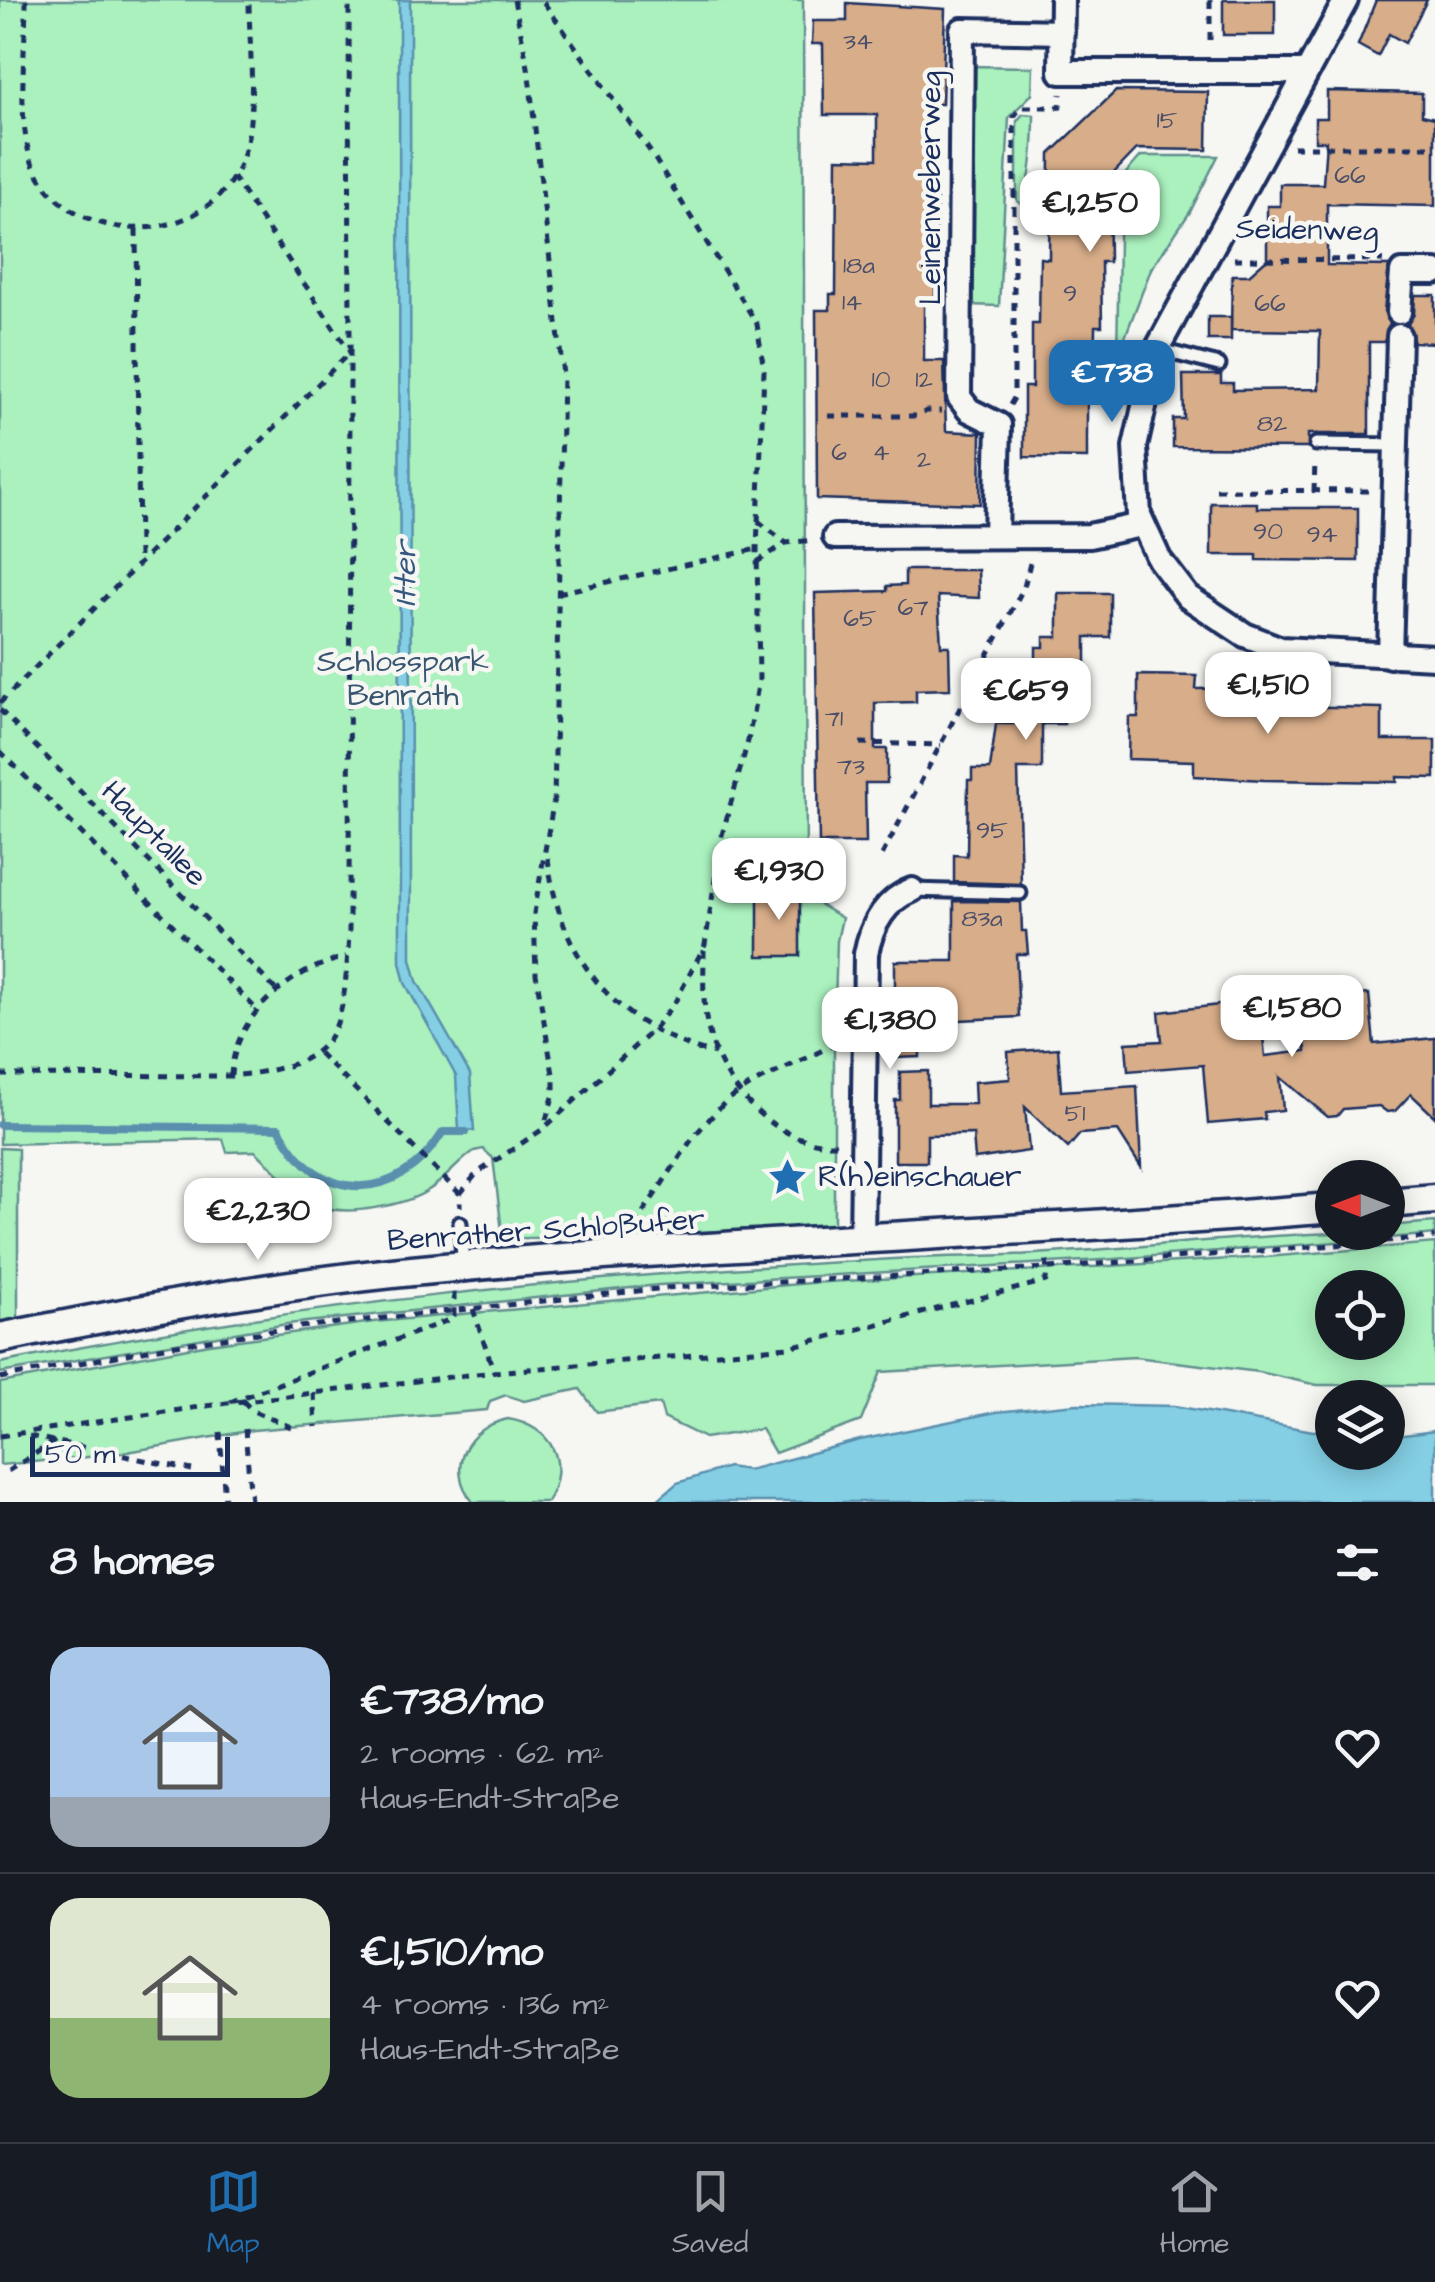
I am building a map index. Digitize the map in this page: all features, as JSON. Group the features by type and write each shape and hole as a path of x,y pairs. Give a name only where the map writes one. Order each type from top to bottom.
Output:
{"street":[{"path":"1062,0 1061,72 1306,72"},
{"path":"1346,0 1156,349 1134,447 1141,525 1159,560 1188,596 1244,635 1281,649 1435,657"},
{"name":"Leinenweberweg","path":"969,410 960,397 962,30 1062,32"},
{"name":"Seidenweg","path":"1399,312 1402,272 1435,272"},
{"path":"1390,656 1399,336"},
{"path":"969,410 999,425 996,536"},
{"path":"835,537 1090,536 1141,525"},
{"path":"862,1241 864,974 870,937 882,913 912,890"},
{"path":"1405,1202 1435,1199"},
{"name":"Benrather Schloßufer","path":"0,1338 196,1301 459,1278 639,1255 1315,1209"}],"lane":[{"path":"1156,349 1219,365"},
{"path":"1316,444 1397,445"},
{"path":"912,890 1020,893"},
{"path":"459,1278 460,1223"}],"path":[{"path":"26,0 26,124 34,167 58,199 74,212 104,224 136,229 159,227 192,215 234,178 244,155 248,130 250,0"},
{"path":"0,1075 231,1076 292,1066 319,1052 341,1006 348,957 350,0"},
{"path":"514,0 528,68 563,375 554,799 534,914 536,974 554,1080 554,1094 543,1129"},
{"path":"542,0 652,154 757,324 764,370 757,549 758,697 722,835 704,945 704,998 715,1052 766,1120 792,1137 824,1145 862,1144"},
{"path":"1210,0 1210,71"},
{"path":"999,425 1014,398 1014,116 1022,107 1060,108 1061,72"},
{"path":"1266,147 1435,147"},
{"path":"234,178 350,352"},
{"path":"136,229 139,563"},
{"name":"Seidenweg","path":"1206,259 1390,260 1402,272"},
{"path":"0,706 350,352"},
{"path":"828,416 919,416 926,411 969,410"},
{"path":"1314,492 1316,444"},
{"path":"1216,490 1396,490"},
{"path":"758,521 786,543"},
{"path":"882,856 1024,587 1036,536"},
{"path":"757,562 786,543 835,537"},
{"path":"558,593 757,549"},
{"name":"Hauptallee","path":"0,706 276,990"},
{"path":"860,743 941,745"},
{"name":"Hauptallee","path":"0,751 257,1010"},
{"path":"547,851 552,895 593,980 634,1021 715,1052"},
{"path":"460,1223 460,1194 478,1174 543,1129 653,1030 674,1002 704,945"},
{"path":"231,1076 235,1056 257,1010 276,990 316,968 348,957"},
{"path":"639,1255 638,1220 707,1120 742,1091 838,1040 864,1038"},
{"path":"319,1052 460,1194"},
{"path":"0,1436 227,1403 494,1372 761,1351 821,1342 1046,1282 1045,1230"},
{"path":"0,1378 170,1346 472,1307 696,1285 1048,1268 1435,1237"},
{"path":"227,1403 449,1320 454,1316 459,1278"},
{"path":"472,1307 494,1372"},
{"path":"314,1393 316,1427"},
{"path":"243,1401 253,1411 298,1430"},
{"path":"244,1429 251,1502"},
{"path":"220,1432 225,1502"},
{"path":"23,1434 192,1470"},
{"path":"8,1472 56,1441"}],"green space":[{"name":"Schlosspark Benrath","path":"0,0 803,0 806,896 842,918 837,941 834,1037 834,1227 503,1239 493,1158 483,1149 474,1151 417,1196 375,1208 345,1210 312,1201 255,1151 227,1152 223,1139 0,1144"},
{"path":"969,66 1033,67 1032,94 1009,117 999,306 968,305"},
{"path":"1023,114 1034,115 1034,125 1030,174 1021,204 1017,201 1017,121"},
{"path":"1141,156 1218,156 1190,212 1151,269 1117,358 1120,180"},
{"path":"0,1148 18,1149 18,1323 0,1326"},
{"path":"1435,1222 1435,1234 1405,1237 1405,1225"},
{"path":"1315,1234 1315,1244 659,1285 287,1324 0,1373 0,1363 109,1342 437,1295 767,1267 1035,1254"},
{"path":"1435,1243 1435,1385 1405,1385 1405,1380 1315,1380 1315,1385 1259,1372 1135,1357 881,1372 861,1421 775,1453 761,1429 705,1438 664,1418 660,1404 597,1412 580,1389 524,1401 506,1395 490,1401 487,1410 253,1430 110,1455 0,1465 0,1383 209,1344 374,1322 810,1283 1350,1250 1405,1250 1405,1245"},
{"path":"508,1419 536,1430 553,1449 557,1474 547,1502 473,1502 465,1489 461,1462 465,1450 482,1430"}],"water":[{"name":"Itter","path":"399,0 410,0 411,959 417,981 470,1074 474,1131 459,1129 456,1076 405,983 400,962"},
{"path":"1077,1404 1175,1406 1315,1431 1315,1470 1405,1470 1405,1435 1435,1431 1435,1502 655,1502 677,1483 728,1467 748,1470 860,1440 996,1412"}],"building":[{"path":"1223,0 1275,0 1275,35 1223,35"},
{"path":"1376,0 1427,0 1405,43 1389,34 1378,56 1358,45"},
{"path":"847,3 945,9 942,104 923,104 923,179 937,179 935,300 924,300 924,361 944,361 946,431 981,433 980,504 817,499 816,310 830,310 830,294 836,294 837,158 877,159 877,115 824,115 823,44 812,44 813,21 847,21"},
{"path":"1116,91 1208,92 1207,150 1137,149 1108,179 1109,262 1101,262 1102,326 1095,326 1094,391 1087,391 1087,458 1024,457 1024,387 1032,387 1032,324 1039,324 1040,258 1049,259 1050,154"},
{"path":"1327,91 1422,93 1422,115 1435,118 1435,206 1327,204 1327,265 1389,266 1384,311 1390,324 1384,342 1369,342 1369,434 1308,434 1308,448 1173,447 1173,419 1184,419 1183,375 1221,375 1221,383 1233,383 1233,390 1319,389 1320,331 1231,330 1232,275 1249,275 1267,259 1267,206 1280,206 1280,184 1323,184 1326,141 1315,141 1315,118 1327,118"},
{"path":"1415,295 1435,295 1435,343 1414,342 1408,324 1414,314"},
{"path":"1208,317 1231,317 1231,340 1208,340"},
{"path":"1211,503 1257,503 1257,508 1358,508 1358,561 1257,560 1257,555 1211,555"},
{"path":"905,570 978,570 979,598 938,596 941,646 949,646 950,689 916,690 916,702 875,703 875,749 887,749 887,783 865,783 866,843 819,843 815,593 887,591 887,586 905,585"},
{"path":"1058,593 1110,593 1110,637 1086,637 1086,681 1064,681 1064,724 1042,724 1042,769 1018,769 1021,884 954,882 954,855 967,856 968,780 972,780 972,769 990,769 996,724 1013,724 1014,692 1019,692 1019,681 1036,681 1036,647 1044,647 1044,637 1058,637"},
{"path":"1138,675 1197,676 1196,689 1240,688 1240,705 1382,708 1382,740 1435,740 1435,778 1397,777 1397,782 1194,776 1194,761 1128,759 1129,717 1138,717"},
{"path":"758,890 800,890 800,956 758,956"},
{"path":"954,901 1021,902 1028,954 1016,954 1019,1017 920,1022 920,1057 895,1058 895,961 954,961"},
{"path":"1342,991 1349,996 1369,994 1374,1044 1435,1038 1435,1117 1411,1094 1395,1111 1387,1112 1379,1106 1343,1109 1337,1116 1328,1117 1280,1077 1283,1110 1264,1112 1265,1119 1208,1124 1203,1065 1128,1071 1126,1043 1162,1041 1159,1012 1254,1001 1258,1037 1263,1036 1265,1056 1306,1051 1301,1000"},
{"path":"1058,1048 1061,1091 1137,1086 1141,1167 1118,1131 1080,1134 1068,1148 1025,1107 1029,1151 975,1159 973,1134 927,1135 927,1162 895,1162 895,1100 900,1100 900,1072 928,1071 928,1104 975,1104 974,1082 1010,1079 1008,1052"}],"waterway":[{"path":"0,1125 279,1128 296,1154 315,1172 337,1183 359,1186 382,1183 404,1173 425,1156 443,1132 466,1132"}],"place":[{"name":"R(h)einschauer","path":"788,1177"}]}
